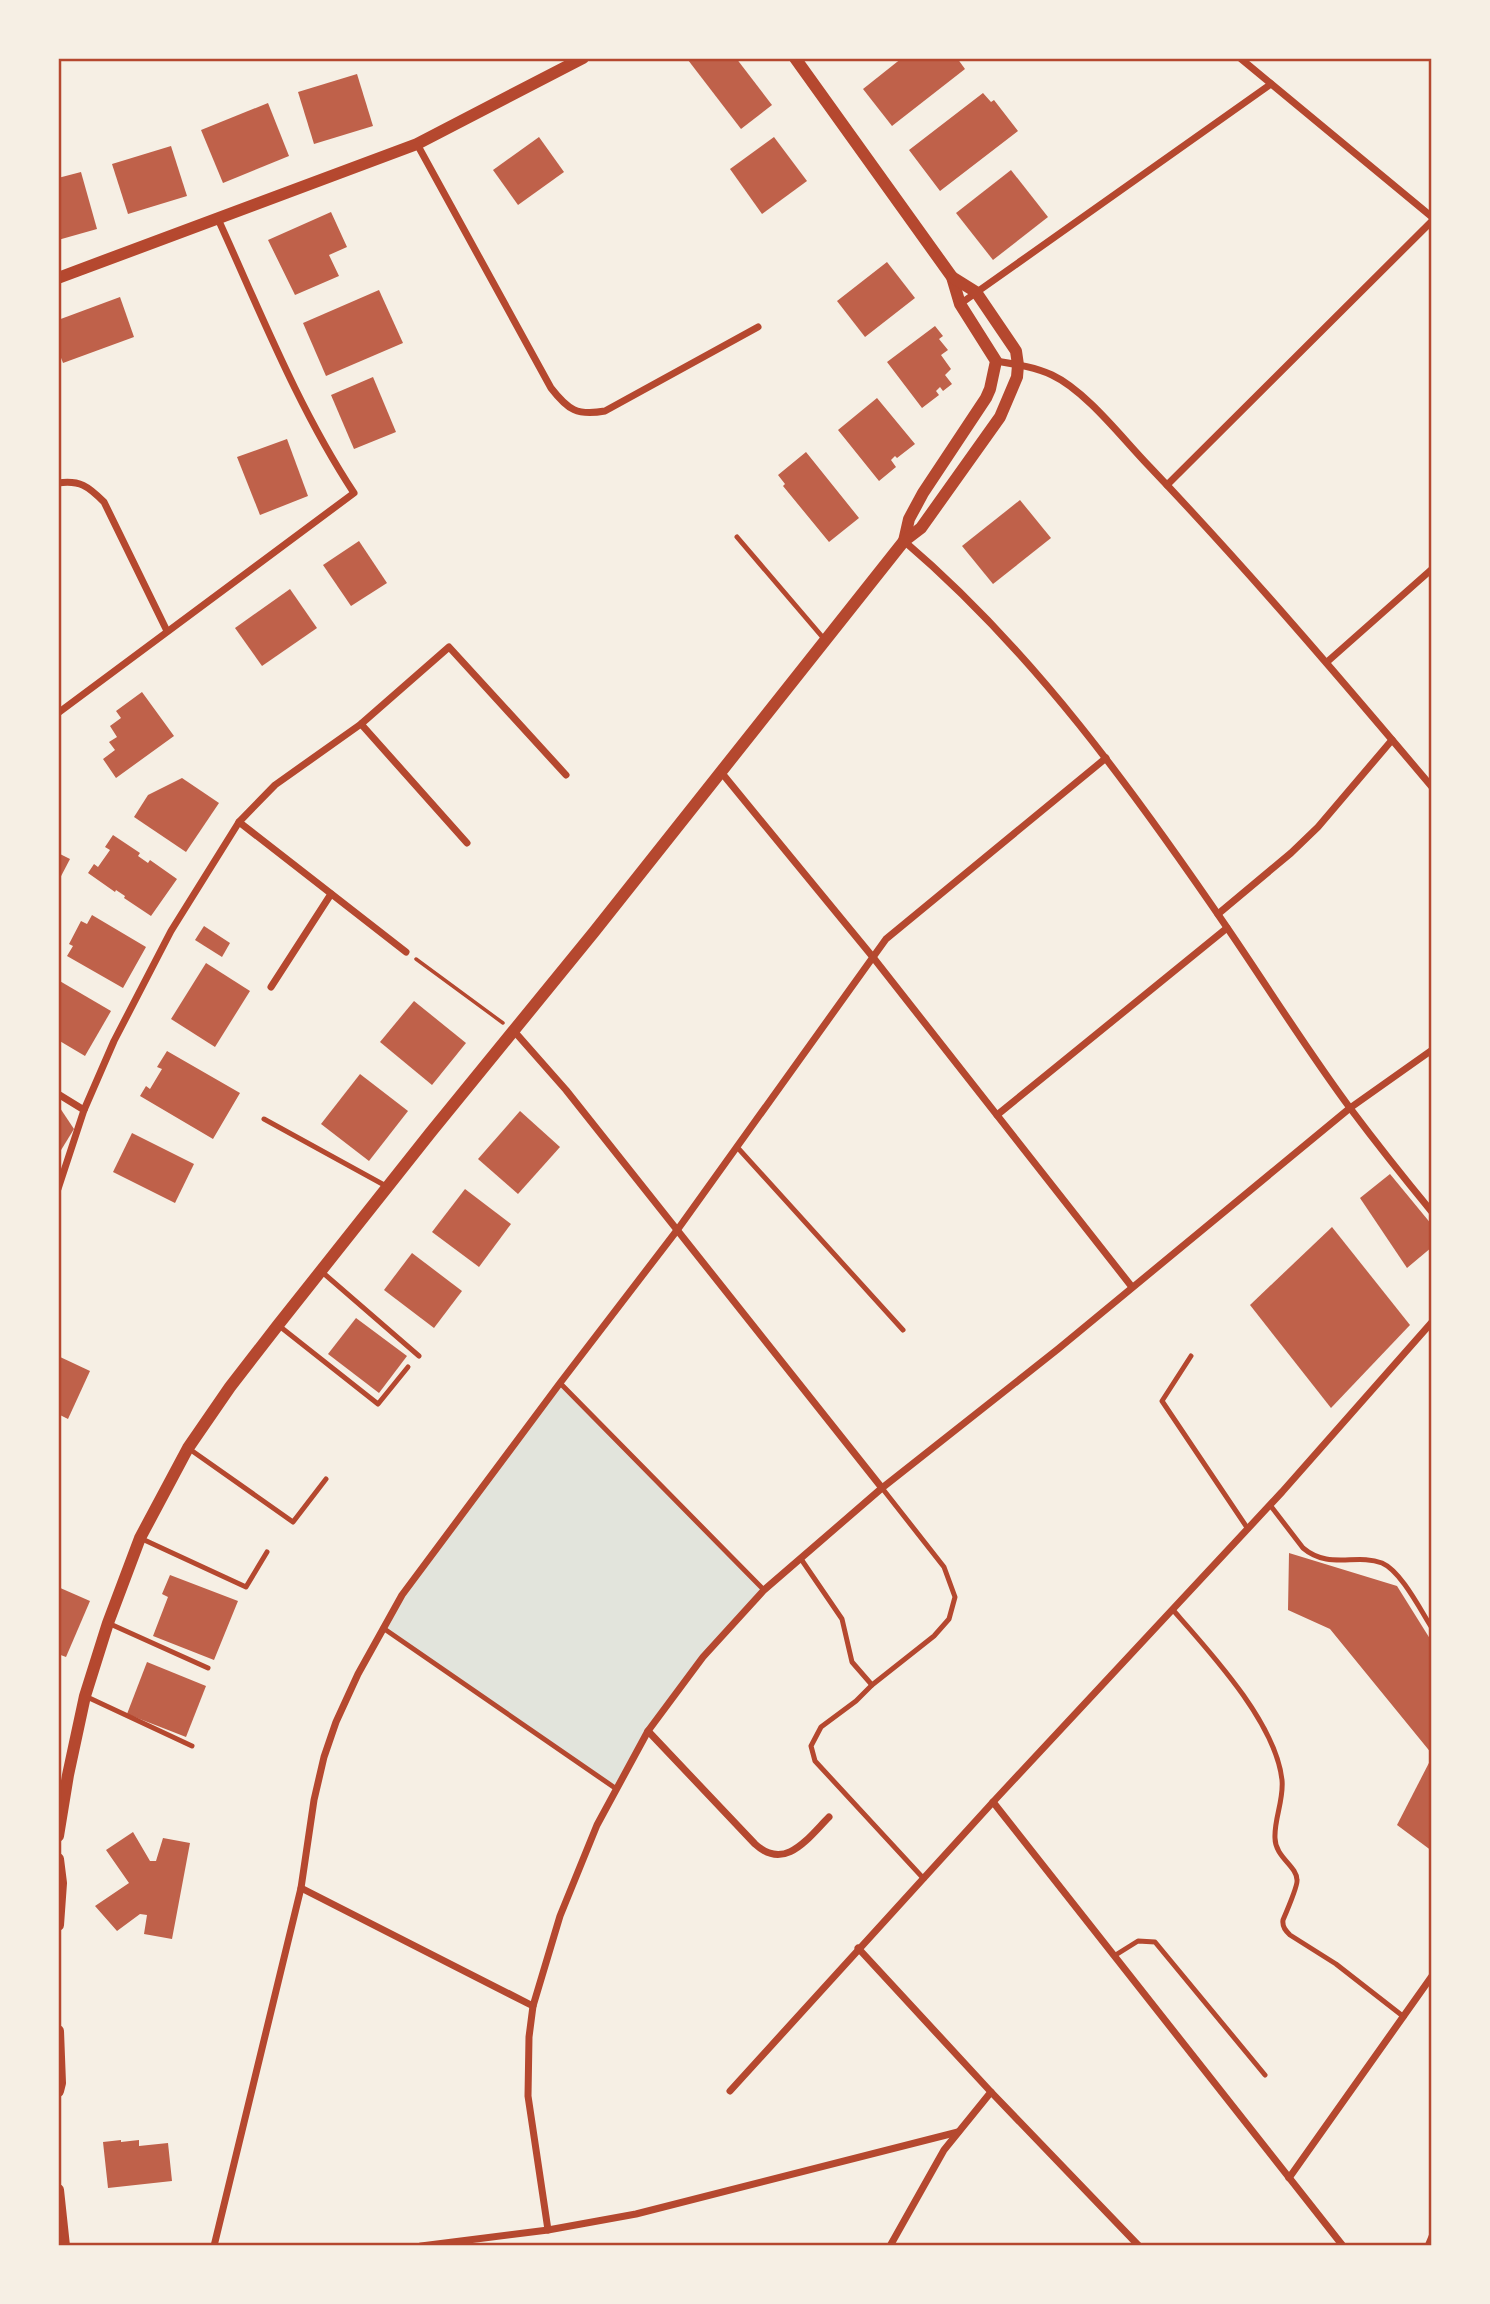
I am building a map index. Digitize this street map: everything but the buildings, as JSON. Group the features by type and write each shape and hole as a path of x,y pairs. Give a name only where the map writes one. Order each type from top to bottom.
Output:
{"street":[{"path":"795,58 953,277 960,303 996,361 986,398 923,492 909,519 904,541"},
{"path":"1167,485 1432,219 1240,58"},
{"path":"58,278 417,144 579,59"},
{"path":"960,303 1271,84"},
{"path":"417,144 551,388 571,409 586,414 605,411 758,327"},
{"path":"58,713 354,493 332,459 305,407 218,219"},
{"path":"58,1836 85,1696 108,1623 140,1538 188,1448 230,1387 321,1271 904,541 921,528 1000,417 1017,377 1016,351 976,292 953,277"},
{"path":"996,361 1052,375 1073,389 1167,485 1327,662 1432,787"},
{"path":"58,483 75,482 91,489 104,502 167,631"},
{"path":"904,541 944,575 992,624 1106,758 1218,914 1350,1108 1432,1212"},
{"path":"1327,662 1432,569"},
{"path":"58,1189 84,1110 114,1041 171,931 239,822 275,785 361,724 449,647 566,775"},
{"path":"361,724 467,843"},
{"path":"1218,914 1318,827 1392,740"},
{"path":"214,2246 301,1888 314,1800 324,1757 336,1722 383,1628 426,1561 678,1229 886,939 1106,758"},
{"path":"721,772 872,956 1132,1287"},
{"path":"239,822 406,952"},
{"path":"271,987 331,894"},
{"path":"997,1115 1227,928"},
{"path":"514,1031 566,1090 678,1229 882,1489"},
{"path":"548,2230 528,2096 529,2037 533,2006 560,1916 615,1788 648,1731 703,1657 764,1590 882,1489 1058,1349 1350,1108 1432,1050"},
{"path":"58,1094 84,1110"},
{"path":"730,2091 992,1802 1270,1505 1432,1322"},
{"path":"648,1731 755,1844 767,1853 782,1854 794,1850 828,1817"},
{"path":"992,1802 1343,2246"},
{"path":"58,1860 61,1883 58,1925"},
{"path":"301,1888 533,2006"},
{"path":"858,1948 1135,2245"},
{"path":"1289,2178 1432,1976"},
{"path":"58,2031 58,2091"},
{"path":"890,2246 944,2150 991,2092"},
{"path":"421,2246 548,2230 636,2214 958,2132"},
{"path":"58,2190 64,2246"}],"lane":[{"path":"737,537 825,640"},
{"path":"264,1119 388,1187"},
{"path":"737,1147 903,1331"},
{"path":"321,1271 419,1356"},
{"path":"278,1325 377,1404 408,1367"},
{"path":"1191,1356 1162,1401 1248,1529"},
{"path":"560,1383 764,1590"},
{"path":"188,1448 293,1522 326,1479"},
{"path":"882,1489 944,1567 955,1597 949,1619 934,1636 821,1727 811,1746 815,1761 924,1879"},
{"path":"1270,1505 1310,1554 1331,1560 1382,1563 1391,1568 1432,1628"},
{"path":"140,1538 246,1587 267,1552"},
{"path":"801,1559 842,1619 852,1662 872,1685"},
{"path":"1173,1610 1211,1653 1264,1726 1275,1748 1282,1782 1276,1848 1298,1881 1283,1920 1285,1930 1290,1936 1336,1964 1404,2017"},
{"path":"108,1623 208,1668"},
{"path":"383,1628 615,1788"},
{"path":"85,1696 192,1746"},
{"path":"1114,1956 1138,1941 1155,1942 1265,2074"},
{"path":"1427,2246 1432,2234"}],"path":[{"path":"406,952 514,1031"}],"shaded area":[{"path":"560,1383 764,1590 740,1615 648,1731 615,1788 383,1628 402,1595"}]}
